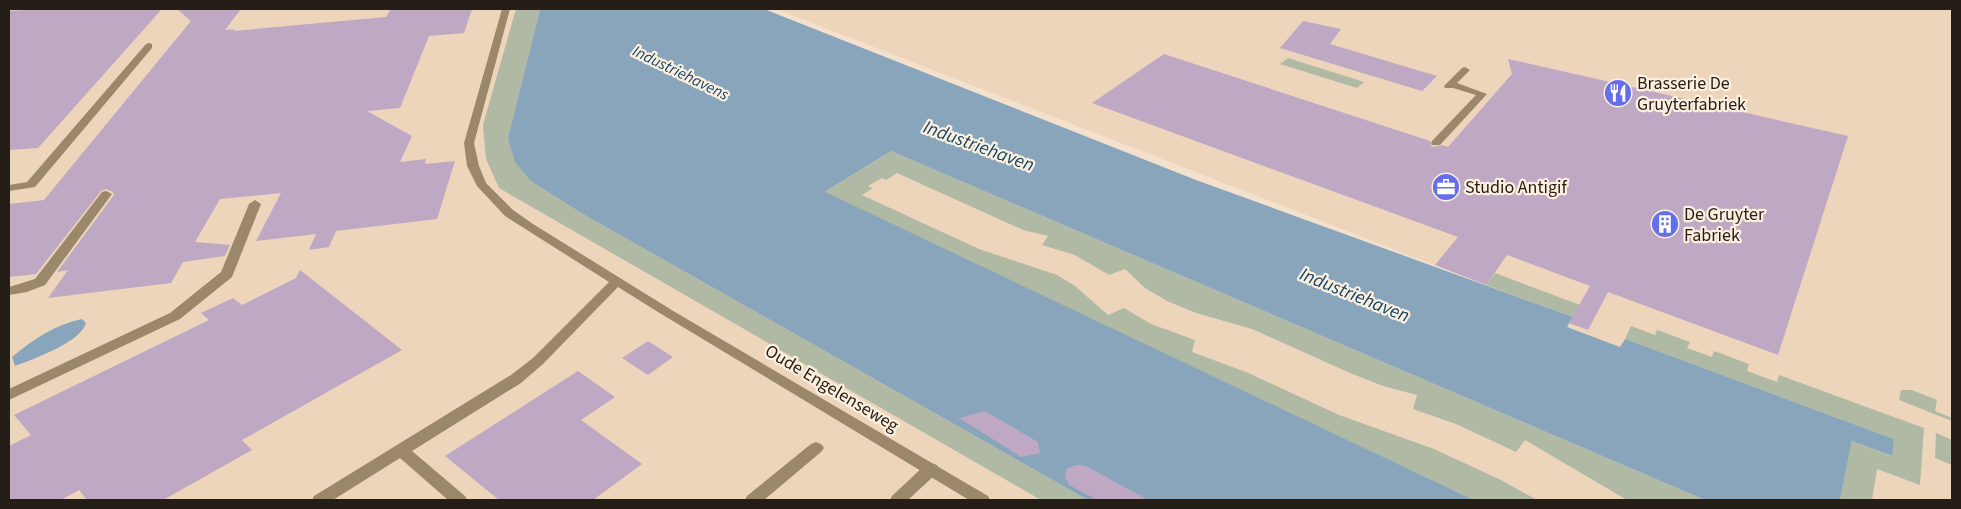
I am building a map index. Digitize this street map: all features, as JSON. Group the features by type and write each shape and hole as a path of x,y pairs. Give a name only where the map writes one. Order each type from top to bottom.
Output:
{"street":[{"name":"Oude Engelenseweg","path":"506,9 469,143 473,166 481,184 509,213 663,309 982,500"},
{"path":"9,188 31,185 149,46"},
{"path":"1436,143 1482,94 1449,85 1465,70"},
{"path":"9,291 22,289 40,282 106,194"},
{"path":"9,394 175,316 227,274 255,204"},
{"path":"320,500 516,379 538,361 617,281"},
{"path":"753,500 816,448"},
{"path":"401,450 459,500"},
{"path":"898,500 930,470"}],"shaded area":[{"path":"9,9 572,9 1110,500 9,500"},
{"name":"De Gruyter Fabriek","path":"776,9 1952,9 1952,500 1840,500 1852,441 1624,339 1620,347 1567,327 1486,285"},
{"path":"891,151 1705,500 1474,500 824,193"}],"green space":[{"path":"516,9 540,9 508,138 532,182 583,214 1088,500 1041,500 499,188 486,159 483,125"},
{"path":"1288,58 1364,82 1357,88 1280,64"},
{"path":"891,151 1705,500 1627,500 1525,440 1516,452 1456,424 1413,409 1417,395 1383,386 1350,373 1252,329 1196,313 1167,301 1145,288 1125,269 1109,275 1075,255 1042,245 1048,236 1023,230 897,173 886,180 882,178 868,186 873,188 862,195 979,249 1057,275 1075,286 1108,315 1124,308 1151,324 1195,340 1192,352 1246,372 1339,415 1434,449 1501,480 1537,500 1474,500 824,193"},
{"path":"1495,273 1580,305 1573,317 1486,285"},
{"path":"1631,326 1655,335 1657,330 1690,342 1687,348 1712,357 1714,351 1749,364 1747,371 1777,382 1779,375 1924,428 1920,485 1877,469 1872,500 1840,500 1852,441 1891,456 1894,439 1625,339"},
{"path":"1901,390 1912,390 1937,400 1935,411 1952,418 1952,421 1899,400"},
{"path":"1936,433 1952,440 1952,465 1935,458"}],"water":[{"path":"540,9 764,9 1196,180 1573,317 1567,327 1620,347 1625,339 1894,439 1892,456 1852,441 1840,500 1705,500 891,151 825,192 1474,500 1088,500 583,214 532,182 515,162 508,138"},
{"path":"82,319 86,323 82,330 66,344 15,366 12,357 28,344 53,329"}],"building":[{"path":"38,9 162,9 38,148 9,150 9,11"},
{"path":"177,9 241,9 225,30 235,29 233,31 386,17 390,10 472,9 464,33 429,36 400,108 367,111 412,136 400,162 426,159 425,164 455,161 437,219 336,231 329,247 309,250 316,234 256,241 281,193 220,199 195,242 230,245 225,256 183,262 171,283 48,298 68,270 57,272 114,195 113,192 106,189 101,191 36,274 9,277 9,204 44,200 191,21"},
{"path":"1303,21 1341,29 1330,44 1437,76 1422,91 1280,48"},
{"path":"1164,54 1430,141 1432,147 1442,145 1448,147 1512,74 1508,59 1848,136 1778,355 1608,292 1588,330 1569,323 1590,286 1507,255 1486,285 1435,265 1458,237 1092,103"},
{"path":"300,270 402,350 242,440 252,450 163,500 87,500 79,490 61,500 9,500 9,446 31,435 14,415 209,320 201,313 233,298 242,305 296,278"},
{"path":"648,341 673,357 648,375 622,358"},
{"path":"578,371 615,397 581,420 642,464 593,500 499,500 445,456"},
{"path":"985,411 1038,442 1040,453 1021,457 959,418"},
{"path":"1076,465 1086,466 1148,500 1097,500 1069,485 1065,477 1066,469"}],"place":[{"name":"Brasserie De Gruyterfabriek","path":"1618,93"},
{"name":"Studio Antigif","path":"1446,187"},
{"name":"De Gruyter Fabriek","path":"1665,224"}],"water label":[{"name":"Industriehavens","path":"681,72"},
{"name":"Industriehaven","path":"979,145"},
{"name":"Industriehaven","path":"1355,294"}]}
